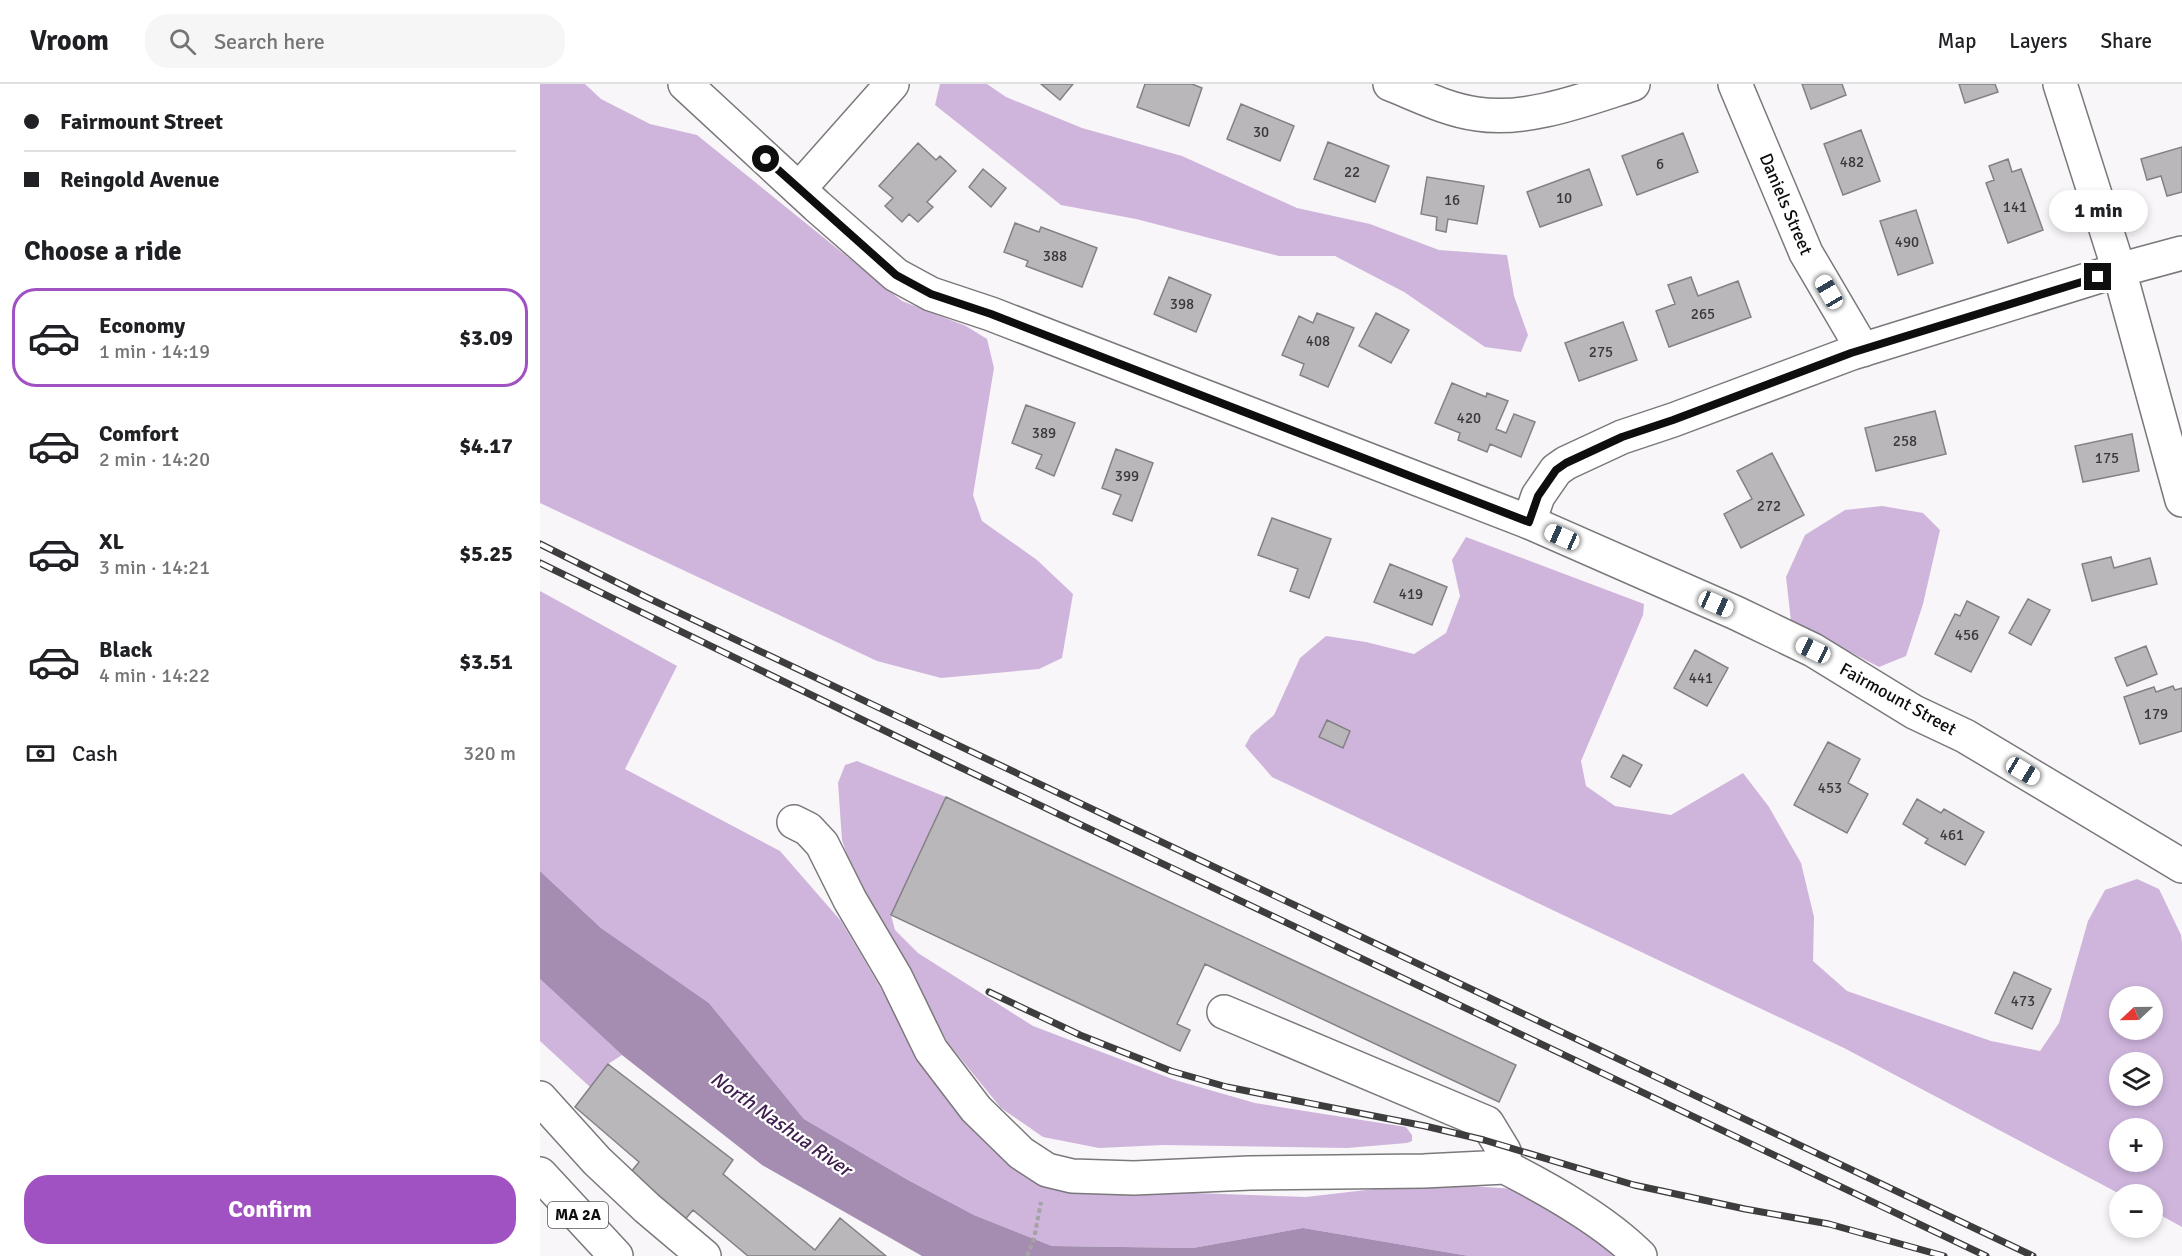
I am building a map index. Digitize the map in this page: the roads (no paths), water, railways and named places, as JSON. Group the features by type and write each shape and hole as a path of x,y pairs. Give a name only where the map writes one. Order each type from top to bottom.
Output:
{"main road":[{"name":"Fairmount Street","path":"685,84 896,275 931,294 1002,318 1529,522 1736,613 1813,650 1914,712 1965,736 2182,866"},
{"path":"799,189 892,84"},
{"path":"1390,84 1456,110 1494,115 1529,112 1571,103 1633,84"},
{"name":"Daniels Street","path":"1735,84 1806,253 1863,350"},
{"path":"2060,84 2119,270 2182,500"},
{"path":"1529,522 1538,496 1549,477 1566,463 1639,431 1863,350 2119,270 2182,253"},
{"path":"794,822 808,829 822,844 850,900 896,978 931,1050 976,1109 1021,1153 1047,1170 1072,1176 1134,1178 1505,1167 1541,1185 1643,1254"},
{"path":"1224,1012 1486,1123 1504,1151 1505,1167"},
{"path":"540,1098 597,1161 647,1208 705,1256"},
{"name":"MA 2A","path":"540,1174 616,1256"}],"water":[{"name":"North Nashua River","path":"540,871 601,928 709,1003 804,1119 908,1180 974,1215 1052,1246 1193,1248 1303,1228 1469,1256 922,1256 762,1165 622,1055 540,979"}],"railway":[{"path":"540,544 646,597 2033,1256"},
{"path":"540,563 945,760 1986,1256"},
{"path":"989,992 1080,1035 1171,1071 1227,1087 1425,1126 1484,1140 1634,1185 1829,1224 1944,1256"}]}
